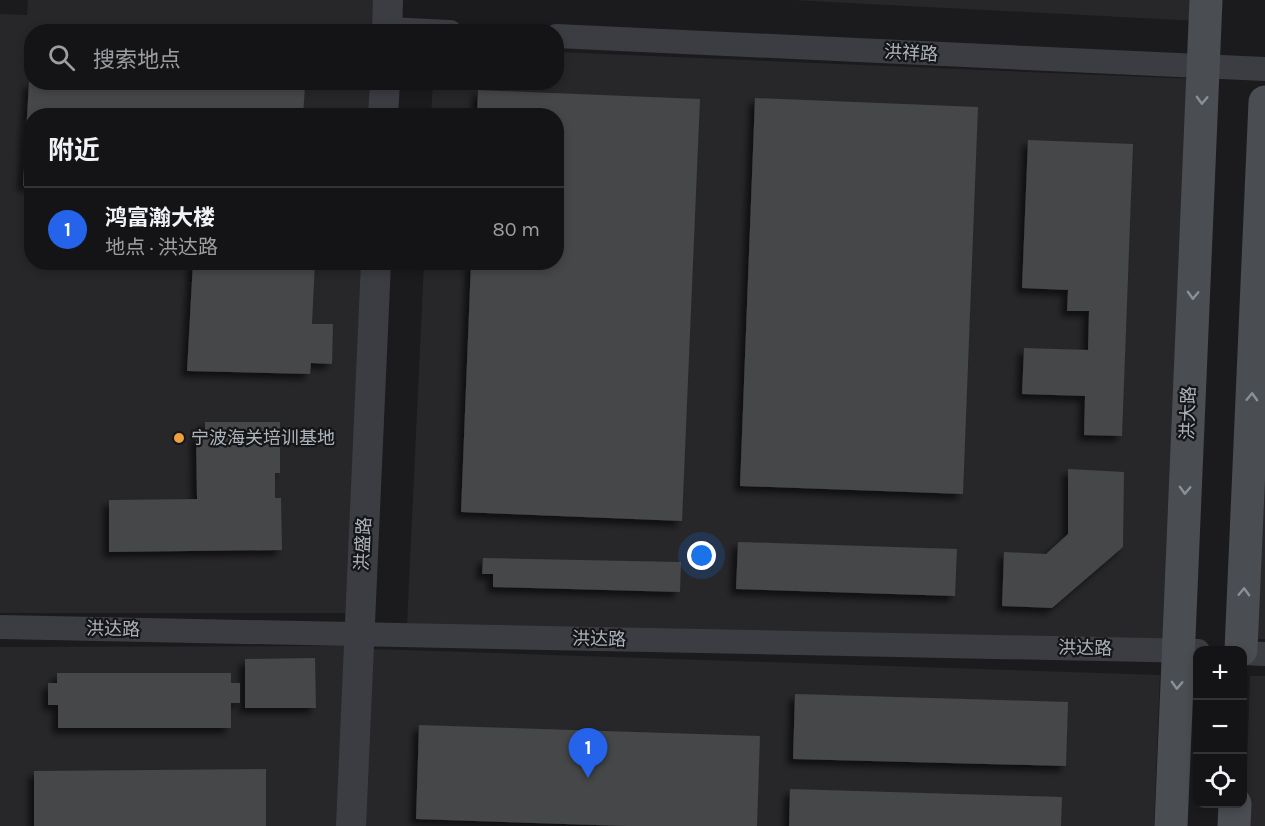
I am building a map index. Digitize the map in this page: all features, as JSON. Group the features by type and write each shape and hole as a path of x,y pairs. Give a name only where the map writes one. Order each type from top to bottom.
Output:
{"main road":[{"name":"洪大路","path":"1170,826 1188,651 1206,0"},
{"path":"1242,646 1265,102"},
{"path":"1234,826 1235,808"}],"street":[{"path":"388,20 409,24"},
{"name":"洪祥路","path":"564,36 1265,69"},
{"path":"383,108 385,90"},
{"name":"洪盛路","path":"351,826 376,270"},
{"name":"洪达路","path":"0,627 1188,651"},
{"path":"1247,652 1265,654"}],"shaded area":[{"name":"宁波海关培训基地","path":"28,0 375,0 374,24 24,24 24,90 372,90 371,108 24,108 24,270 365,270 351,613 0,613 0,14 27,15"},
{"path":"792,0 1200,0 1199,21"},
{"path":"564,52 1196,79 1172,639 407,625 424,270 564,270 564,108 431,108 433,90 564,90"},
{"path":"1265,420 1265,639 1254,639"},
{"path":"347,646 342,826 0,826 0,647"},
{"path":"373,649 1160,675 1154,826 365,826"},
{"path":"1250,676 1265,676 1265,826 1245,826"}],"building":[{"path":"29,90 305,90 304,108 28,108"},
{"path":"478,90 700,99 682,521 461,512 471,270 564,270 564,108 477,108"},
{"path":"755,98 978,107 963,494 740,486"},
{"path":"1028,140 1133,144 1122,436 1084,435 1085,396 1022,394 1024,348 1088,350 1089,311 1067,311 1068,290 1022,288"},
{"path":"193,270 315,270 312,324 333,324 332,364 311,363 310,374 187,371"},
{"path":"205,422 280,422 280,473 275,473 275,498 281,498 282,550 109,552 109,500 197,499 196,434 205,434"},
{"path":"1068,469 1124,472 1123,547 1052,608 1002,606 1004,552 1046,554 1068,534"},
{"path":"738,542 957,549 955,596 736,589"},
{"path":"483,558 681,562 680,592 493,587 493,574 482,574"},
{"path":"315,658 316,708 245,708 245,659"},
{"path":"57,673 231,673 231,683 240,683 240,703 231,703 231,728 58,728 58,705 48,705 48,683 57,683"},
{"path":"795,694 1068,702 1066,766 793,759"},
{"path":"419,725 760,736 757,826 626,826 416,819"},
{"path":"266,769 266,826 34,826 34,771"},
{"path":"790,789 1062,797 1061,826 789,826"}],"place":[{"name":"宁波海关培训基地","path":"179,438"},
{"name":"鸿富瀚大楼","path":"588,778"}]}
